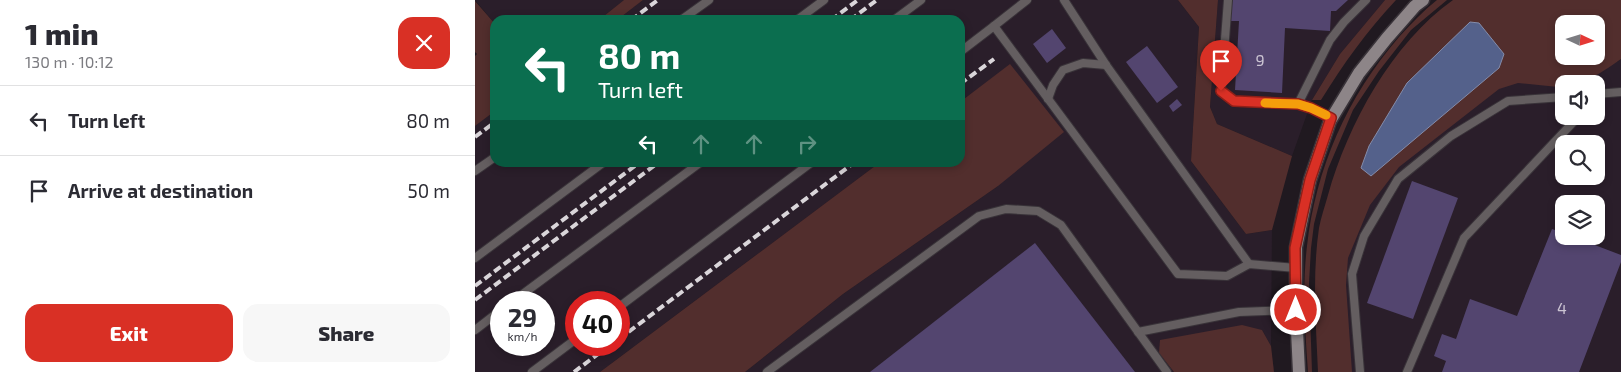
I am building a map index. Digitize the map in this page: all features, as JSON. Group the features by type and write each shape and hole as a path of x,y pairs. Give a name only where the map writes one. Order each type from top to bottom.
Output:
{"street":[{"path":"1299,372 1295,248 1310,180 1331,118 1359,73 1415,6 1423,0"}],"lane":[{"path":"688,15 709,0"},
{"path":"804,15 824,0"},
{"path":"901,15 921,0"},
{"path":"965,48 1027,0"},
{"path":"1064,0 1106,65 1249,264"},
{"path":"1228,0 1221,91 1234,101 1298,104 1331,118"},
{"path":"1298,104 1330,40 1344,22 1366,0"},
{"path":"994,26 1178,274 1227,276 1249,264 1295,268"},
{"path":"1048,99 1053,85 1063,70 1083,63 1106,65"},
{"path":"1605,94 1621,92"},
{"path":"1361,372 1352,274 1364,236 1398,179 1451,136 1508,101 1555,98"},
{"path":"1407,372 1465,238 1571,125"},
{"path":"475,171 490,160"},
{"path":"475,258 597,167"},
{"path":"527,291 694,167"},
{"path":"630,299 805,167"},
{"path":"767,372 979,216 1006,209 1038,211 1061,225 1167,372"},
{"path":"1138,332 1239,312 1296,310"},
{"path":"475,330 490,318"},
{"path":"532,372 565,347"}],"shaded area":[{"path":"475,0 624,0 605,15 490,15 490,18"},
{"path":"624,0 643,0 624,15 605,15"},
{"path":"643,0 1178,0 1199,27 1191,161 1246,234 1272,230 1271,346 1262,330 1159,353 1174,372 745,372 843,294 998,186 1010,65 965,98 965,15 624,15"},
{"path":"1178,0 1218,0 1210,107 1217,124 1292,156 1272,230 1246,234 1191,161 1199,27"},
{"path":"1218,0 1385,0 1340,54 1312,100 1292,156 1217,124 1210,107"},
{"path":"1385,0 1396,0 1356,48 1321,100 1312,100 1340,54"},
{"path":"1437,0 1447,0 1411,30 1379,71 1353,110 1328,169 1314,224 1311,248 1309,283 1312,372 1308,372 1305,262 1311,217 1326,161 1349,109 1380,60 1399,37"},
{"path":"1453,0 1621,0 1621,59 1595,75 1555,75 1555,87 1518,83 1499,89 1399,167 1370,205 1348,258 1346,285 1352,372 1318,372 1315,300 1317,246 1322,216 1337,168 1360,113 1392,62 1431,18"},
{"path":"475,1 490,18 490,115 475,126 475,56 477,54 475,52"},
{"path":"1555,58 1555,65 1605,65 1605,61 1617,62 1621,59 1621,372 1334,372 1329,280 1361,168 1372,176 1499,68"},
{"path":"1010,64 1064,132 998,186 843,294 745,372 600,372 621,356 630,356 630,350 874,167 965,167 965,98"},
{"path":"490,115 490,167 874,167 630,350 630,291 565,291 565,356 621,356 600,372 475,372 475,126"},
{"path":"1242,325 1262,330 1271,346 1274,372 1174,372 1159,353 1160,340"}],"water":[{"path":"1470,22 1479,23 1504,54 1499,68 1371,176 1361,168 1369,146 1407,83"}],"building":[{"path":"1231,0 1348,0 1336,11 1331,11 1330,31 1285,28 1282,93 1235,90 1239,21 1230,21"},
{"path":"1052,29 1066,48 1047,63 1033,44"},
{"path":"1147,46 1178,87 1157,103 1126,62"},
{"path":"1177,99 1182,105 1173,112 1169,106"},
{"path":"1412,181 1458,198 1413,319 1367,303"},
{"path":"1552,229 1555,230 1555,245 1595,245 1621,255 1621,262 1579,372 1442,372 1446,361 1434,356 1442,334 1456,339 1470,299 1517,316"},
{"path":"1035,243 1135,372 870,372"}],"railway":[{"path":"638,15 658,0"},
{"path":"838,15 858,0"},
{"path":"857,15 877,0"},
{"path":"965,80 994,59"},
{"path":"475,137 490,126"},
{"path":"475,286 633,167"},
{"path":"475,300 652,167"},
{"path":"630,331 848,167"},
{"path":"574,372 595,356"}],"slow traffic":[{"path":"1265,103 1298,104 1326,115"}],"route":[{"path":"1221,91 1234,101 1298,104 1331,118 1310,180 1295,248 1296,310"}]}
